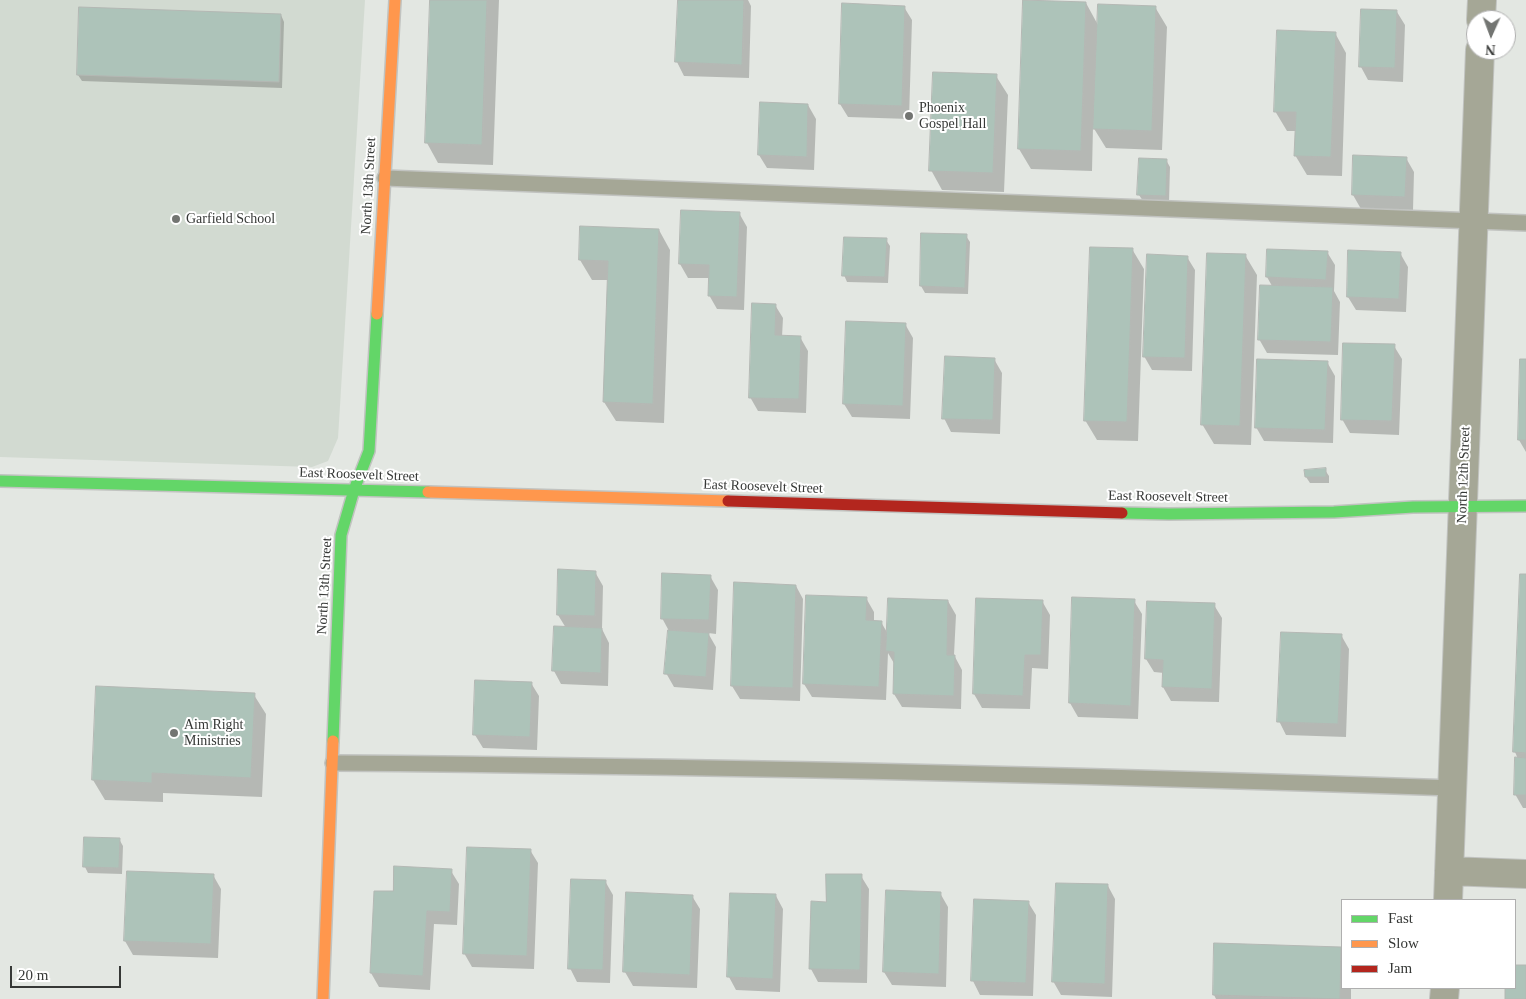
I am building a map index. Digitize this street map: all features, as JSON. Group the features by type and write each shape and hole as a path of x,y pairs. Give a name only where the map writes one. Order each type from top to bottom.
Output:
{"street":[{"name":"North 13th Street","path":"324,999 341,535 354,490 369,450 395,0"},
{"name":"North 12th Street","path":"1448,899 1480,60"},
{"name":"East Roosevelt Street","path":"0,481 1169,514 1334,512 1413,507 1526,506"},
{"path":"1449,871 1526,874"}],"lane":[{"path":"385,178 1526,223"},
{"path":"333,763 800,769 1453,788"}],"shaded area":[{"name":"Garfield School","path":"0,0 365,0 338,438 328,461 312,467 0,457"}],"building":[{"path":"430,0 487,0 482,145 425,143"},
{"path":"678,0 744,0 742,65 675,62"},
{"path":"1023,0 1086,2 1081,151 1018,149"},
{"path":"842,3 905,6 902,106 839,104"},
{"path":"1098,4 1156,6 1152,131 1093,129"},
{"path":"79,7 281,14 279,82 77,75"},
{"path":"1361,9 1397,10 1395,68 1359,67"},
{"path":"1277,30 1336,32 1331,157 1294,156 1296,112 1274,112"},
{"path":"933,72 997,74 993,173 929,171"},
{"path":"760,102 808,104 807,157 758,155"},
{"path":"1353,155 1407,157 1405,197 1352,195"},
{"path":"1139,158 1167,159 1166,196 1137,195"},
{"path":"681,210 740,212 737,297 708,296 709,265 679,264"},
{"path":"580,226 659,229 653,404 603,402 608,261 579,260"},
{"path":"921,233 967,234 965,288 920,286"},
{"path":"844,237 887,238 885,277 842,276"},
{"path":"1090,247 1133,248 1127,422 1084,421"},
{"path":"1267,249 1328,251 1326,280 1266,277"},
{"path":"1348,250 1401,252 1399,299 1347,297"},
{"path":"1207,253 1246,254 1240,426 1201,425"},
{"path":"1147,254 1188,256 1185,358 1143,357"},
{"path":"1260,285 1333,287 1331,342 1258,340"},
{"path":"752,303 776,304 775,335 801,336 799,399 749,398"},
{"path":"846,321 906,323 903,406 843,404"},
{"path":"1343,343 1395,344 1392,421 1341,420"},
{"path":"945,356 995,358 993,420 942,419"},
{"path":"1257,359 1328,361 1325,430 1255,428"},
{"path":"1520,359 1526,359 1526,440 1518,440"},
{"path":"1326,468 1326,477 1305,477 1304,470"},
{"path":"558,569 596,571 595,616 557,615"},
{"path":"662,573 711,575 709,620 661,619"},
{"path":"1520,574 1526,574 1526,753 1513,752"},
{"path":"734,582 796,585 793,688 731,686"},
{"path":"806,595 867,597 866,620 882,621 879,687 803,684"},
{"path":"1072,597 1135,599 1131,706 1069,703"},
{"path":"888,598 948,600 947,655 955,655 954,696 893,694 894,652 886,651"},
{"path":"976,598 1043,600 1041,655 1025,655 1023,696 973,694"},
{"path":"1147,601 1215,603 1212,689 1162,687 1163,660 1145,659"},
{"path":"554,626 602,628 601,673 552,671"},
{"path":"668,630 709,633 706,677 664,674"},
{"path":"1281,632 1342,634 1338,724 1277,722"},
{"path":"475,680 532,682 530,737 473,735"},
{"name":"Aim Right Ministries","path":"96,686 255,693 251,778 152,773 152,783 92,780"},
{"path":"1515,757 1526,758 1526,795 1514,795"},
{"path":"84,837 120,838 119,868 83,867"},
{"path":"467,847 531,849 527,956 463,954"},
{"path":"394,866 452,869 450,912 427,911 423,976 370,973 374,891 393,891"},
{"path":"127,871 214,874 211,944 124,941"},
{"path":"826,874 862,874 860,970 809,969 811,901 826,902"},
{"path":"571,879 606,880 603,970 568,969"},
{"path":"1056,883 1108,884 1105,984 1052,982"},
{"path":"886,890 941,892 939,974 883,972"},
{"path":"626,892 693,895 690,975 623,972"},
{"path":"730,893 776,894 773,979 727,977"},
{"path":"974,899 1029,901 1026,983 971,981"},
{"path":"1214,943 1341,947 1340,999 1213,995"},
{"path":"1516,965 1526,965 1526,999 1505,999 1505,989 1516,989"}],"traffic: fast":[{"path":"333,741 341,535 354,490 369,451 377,314"},
{"path":"0,481 428,492"},
{"path":"1122,513 1334,512 1413,507 1526,506"}],"traffic: slow":[{"path":"377,314 395,0"},
{"path":"428,492 728,501"},
{"path":"323,999 333,741"}],"traffic: jam":[{"path":"728,501 1122,513"}],"place":[{"name":"Phoenix Gospel Hall","path":"909,116"},
{"name":"Garfield School","path":"176,219"},
{"name":"Aim Right Ministries","path":"174,733"}]}
